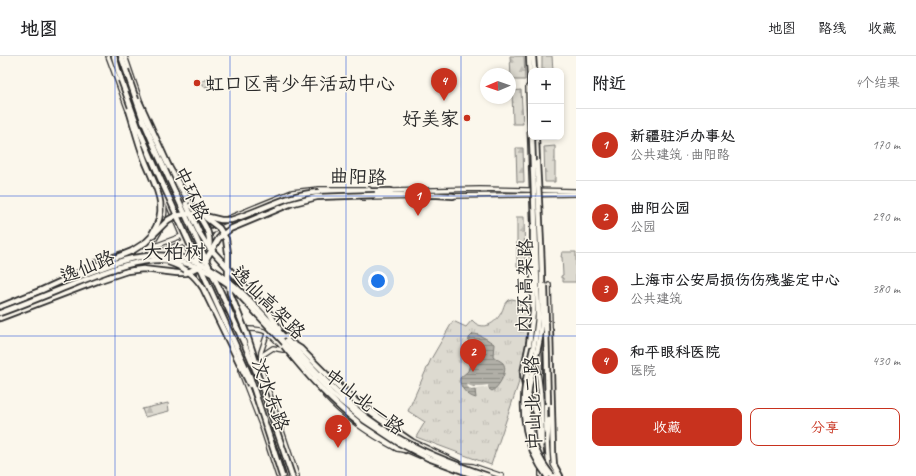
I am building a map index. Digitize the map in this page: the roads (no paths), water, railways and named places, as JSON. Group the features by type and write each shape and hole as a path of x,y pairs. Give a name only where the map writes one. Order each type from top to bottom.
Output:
{"highway":[{"name":"中环路","path":"114,56 121,80 141,133 250,377 283,476"},
{"name":"中环路","path":"121,56 143,120 244,343 270,406 292,476"},
{"path":"528,56 529,68"},
{"path":"534,56 534,68"},
{"path":"126,70 194,223 207,245 270,314 283,336"},
{"path":"121,80 139,143 159,194 161,204 160,215 156,226 151,235 141,245"},
{"name":"内环高架路","path":"532,140 536,194 538,321 524,395 524,417 532,451 548,476"},
{"name":"内环高架路","path":"537,140 542,322 538,349 530,378 527,416 529,428 538,454 552,476"},
{"path":"169,167 182,192 203,222 208,232 210,244 205,261"},
{"path":"193,214 222,220 230,220 294,196 319,192 391,191"},
{"path":"536,194 532,263 533,312 529,344 523,373 525,384 538,416 541,454"},
{"path":"0,316 122,272 143,269 184,273 196,269 205,261 216,242 226,231 239,224 290,204 317,197 375,195 453,196"},
{"path":"42,290 90,268 128,253 154,235 168,220 178,216 193,214 203,216 219,228 228,247 228,275 230,293 250,343 270,406"},
{"path":"541,245 546,308 549,425 548,442"},
{"name":"逸仙高架路","path":"0,306 132,258 155,256 177,257 201,264 224,276 244,294 340,395 378,426 414,447 450,463 487,476"},
{"path":"161,260 184,268 199,282 207,295 257,400"},
{"name":"逸仙高架路","path":"0,316 10,309 121,266 139,261 161,260 188,263 214,275 231,286 332,394 364,420 399,443 428,458 476,476"},
{"path":"265,323 308,376 327,396 359,423 384,440 406,450"},
{"path":"550,330 554,465 560,476"},
{"path":"287,340 301,349 344,392 366,410 411,441"}],"main road":[{"path":"108,56 142,143 164,193 210,265 226,282"},
{"path":"126,56 154,149 166,173 189,233"},
{"name":"中山北二路","path":"528,56 531,190 536,194 544,313 544,364 549,467 548,476"},
{"path":"115,76 128,93 138,122"},
{"path":"146,119 187,211 189,233 185,242 192,268"},
{"path":"150,136 146,129 141,129 139,132 142,143 150,153 189,233 194,239"},
{"name":"中山北二路","path":"537,140 536,318 533,344 540,383 542,432 541,476"},
{"path":"166,173 172,178"},
{"name":"曲阳路","path":"189,233 292,192 319,188 355,188 391,191 531,190 536,194 576,191"},
{"path":"138,252 152,243 160,232 165,213 164,193"},
{"name":"曲阳路","path":"185,242 244,218 292,201 336,198 576,194"},
{"path":"187,211 200,221 210,223 220,221"},
{"path":"242,290 236,277 214,251 211,244 217,233 244,218"},
{"name":"逸仙路","path":"0,306 79,275 100,261 123,253 138,252 189,233"},
{"name":"中山北一路","path":"194,239 226,282 265,323"},
{"name":"中山北一路","path":"194,239 337,390 357,407 396,435 463,465 473,466 502,476"},
{"name":"中山北一路","path":"194,239 230,326 235,328 255,329"},
{"name":"逸仙路","path":"0,316 185,242"},
{"name":"汶水东路","path":"185,242 224,326 278,476"},
{"path":"161,251 192,268 203,282"},
{"path":"144,259 160,258 180,261"},
{"path":"228,268 234,282"},
{"name":"中山北一路","path":"220,272 229,277"},
{"name":"中山北二路","path":"549,285 550,330"},
{"path":"215,306 230,326"},
{"name":"中山北一路","path":"223,312 234,325 268,333 309,375 346,409 370,428 406,450 470,476"},
{"path":"544,313 550,330"},
{"name":"汶水东路","path":"271,320 271,325 261,352 258,372 259,382 289,476"},
{"path":"265,323 276,326"},
{"path":"265,323 268,333"},
{"name":"汶水东路","path":"224,326 242,355 283,476"},
{"path":"260,361 264,354 273,348 278,348 287,352"},
{"name":"汶水东路","path":"260,361 261,369 297,476"},
{"path":"317,368 326,371 354,398 392,425 411,441"},
{"path":"284,458 287,445"},
{"path":"463,465 487,476"},
{"path":"549,467 556,476"}],"place":[{"name":"虹口区青少年活动中心","path":"197,83"},
{"name":"和平眼科医院","path":"444,101"},
{"name":"好美家","path":"467,118"},
{"name":"新疆驻沪办事处","path":"418,216"},
{"name":"曲阳公园","path":"473,372"},
{"name":"上海市公安局损伤伤残鉴定中心","path":"338,448"}],"district":[{"name":"大柏树","path":"174,252"}]}
